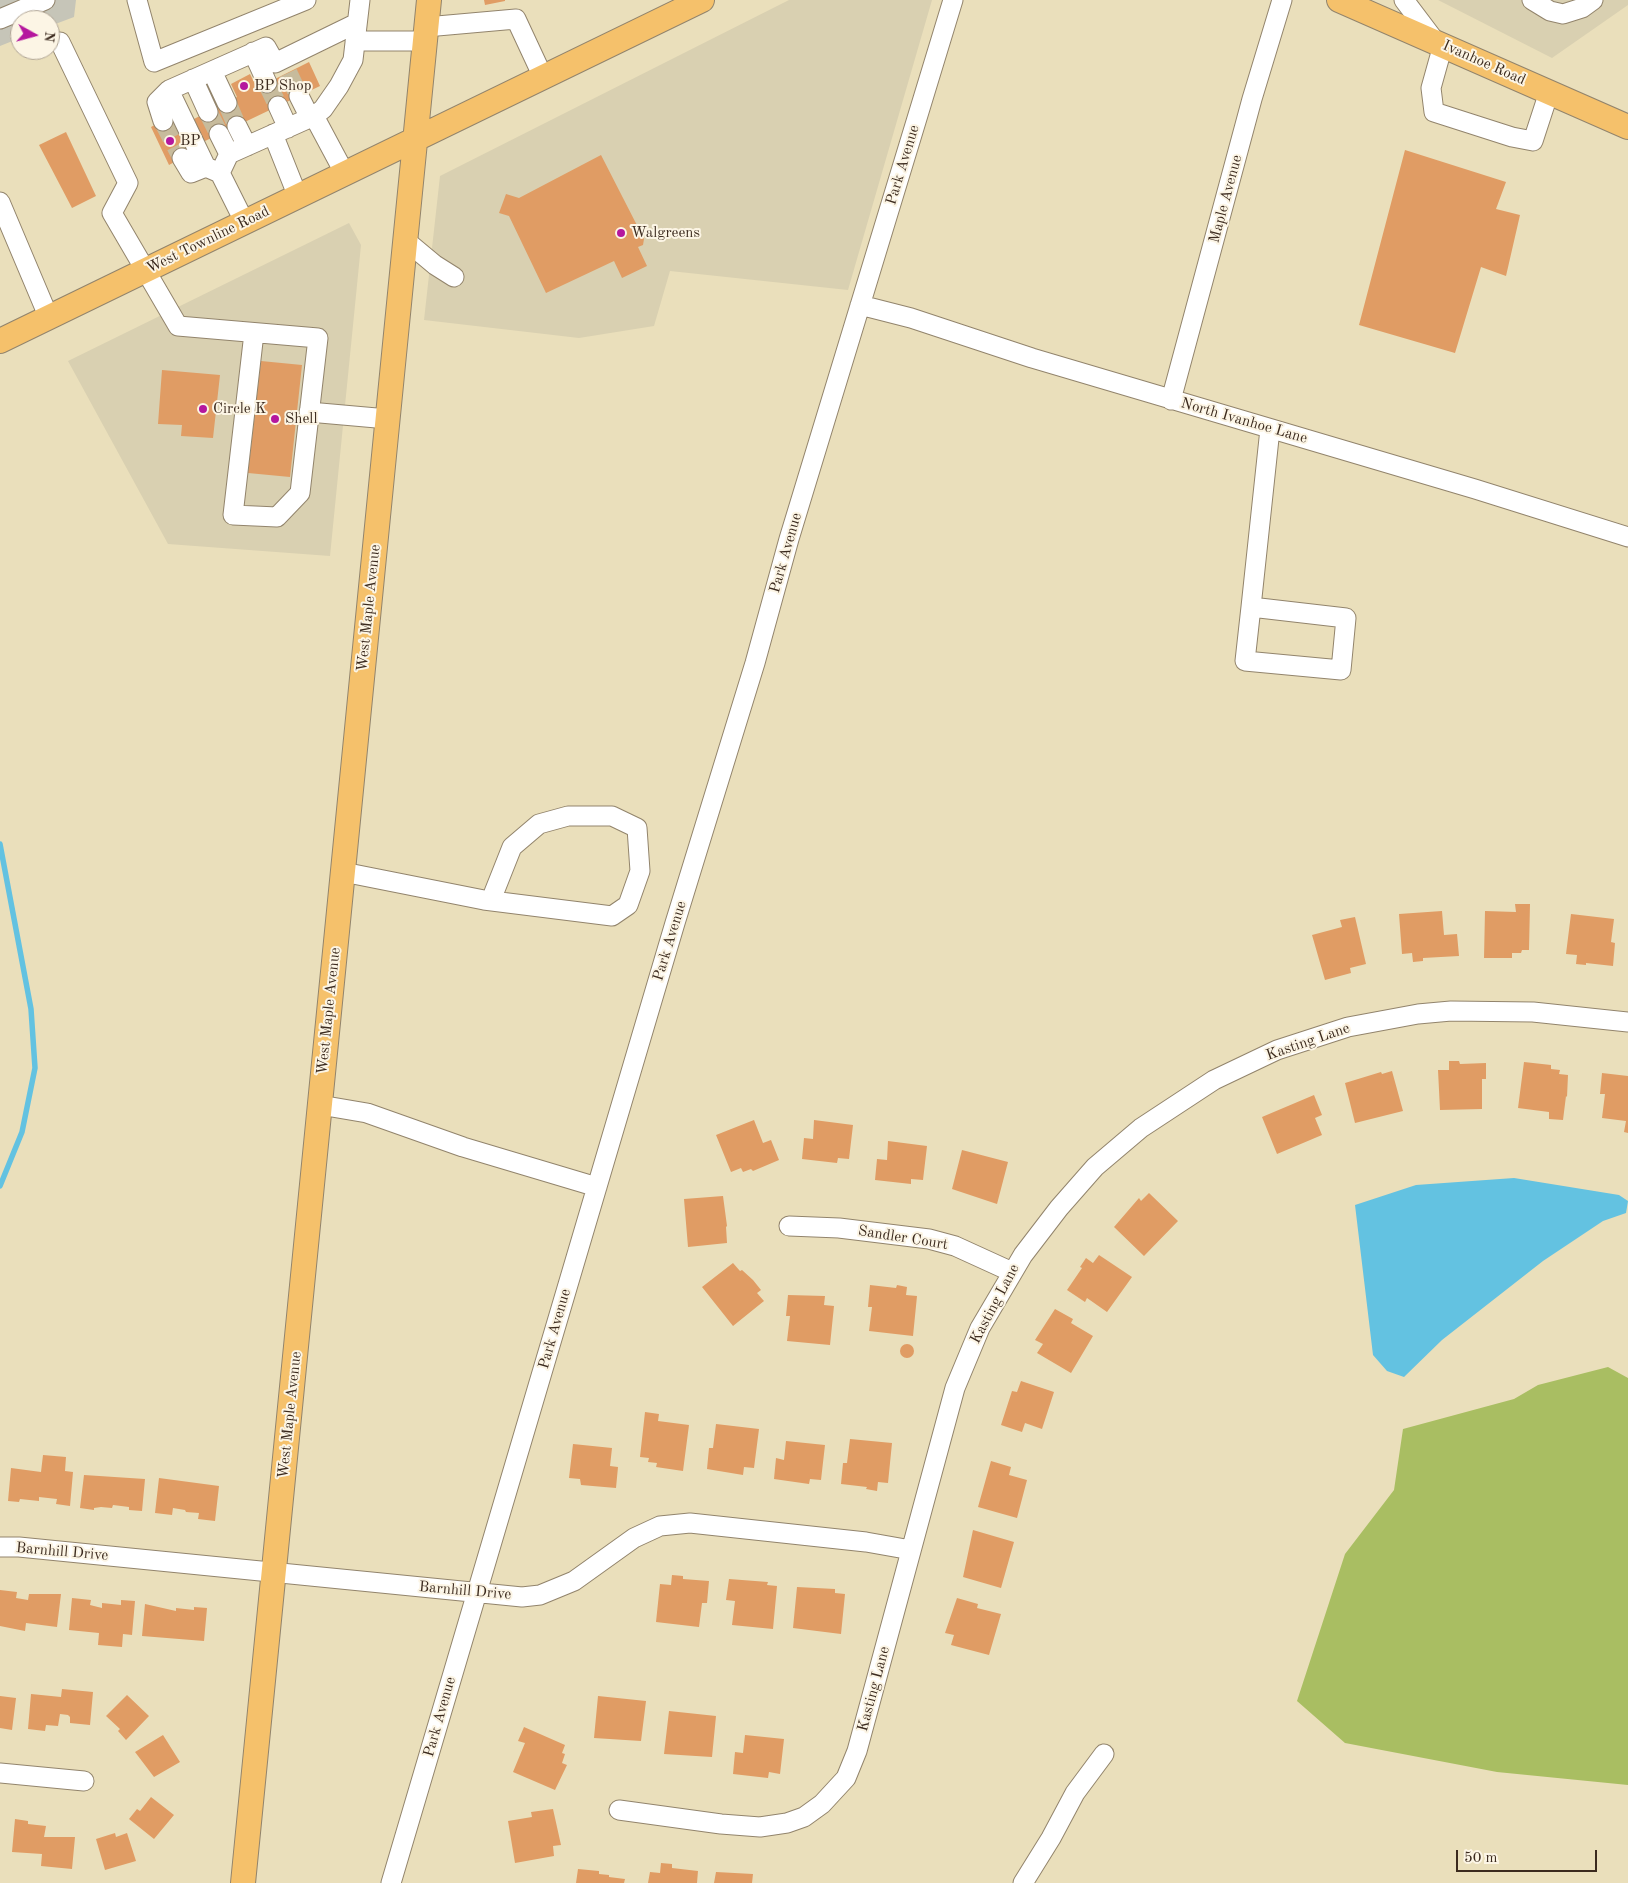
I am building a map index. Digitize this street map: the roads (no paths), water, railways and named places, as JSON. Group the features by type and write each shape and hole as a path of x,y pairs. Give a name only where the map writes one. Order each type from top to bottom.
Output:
{"main road":[{"name":"West Maple Avenue","path":"243,1883 429,0"},
{"name":"West Townline Road","path":"0,341 702,0"},
{"name":"Ivanhoe Road","path":"1339,0 1628,128"}],"street":[{"path":"0,19 45,0"},
{"path":"137,0 154,62 306,0"},
{"path":"182,158 190,173 213,170 229,154 312,117 323,109 340,86 353,60 360,0"},
{"name":"Park Avenue","path":"390,1883 860,305 953,0"},
{"name":"Maple Avenue","path":"1171,400 1252,99 1282,0"},
{"path":"1404,0 1439,43 1431,88 1434,112 1512,137 1533,141 1549,92"},
{"path":"1532,0 1550,11 1563,14 1582,8 1593,0"},
{"path":"162,121 157,102 169,90 266,46 275,63 285,66 356,32 426,34 516,19 543,78"},
{"path":"60,42 128,182 112,213 178,326 318,338 300,493 277,517 233,515 254,333"},
{"path":"253,52 267,83"},
{"path":"212,71 227,103"},
{"path":"193,79 208,112"},
{"path":"169,90 245,223"},
{"path":"298,96 345,174"},
{"path":"278,106 281,131 298,197"},
{"path":"237,126 247,146"},
{"path":"220,134 229,154"},
{"path":"0,202 49,318"},
{"path":"405,240 435,266 454,277"},
{"name":"North Ivanhoe Lane","path":"860,305 911,318 1032,358 1476,489 1628,537"},
{"path":"309,412 388,419"},
{"path":"1251,608 1346,618 1341,670 1245,661 1270,428"},
{"path":"343,872 491,900 612,916 628,905 640,871 637,828 612,816 568,816 539,824 512,847 491,900"},
{"name":"Kasting Lane","path":"619,1810 721,1824 760,1827 804,1818 822,1804 846,1778 857,1751 955,1388 980,1328 1012,1272 1059,1208 1095,1167 1141,1128 1214,1080 1277,1050 1348,1027 1451,1011 1533,1012 1628,1022"},
{"path":"320,1105 367,1113 462,1147 597,1187"},
{"name":"Sandler Court","path":"789,1226 839,1228 929,1239 955,1246 1012,1272"},
{"name":"Barnhill Drive","path":"0,1547 19,1547 522,1597 540,1595 574,1581 634,1538 660,1526 690,1524 866,1542 911,1550"},
{"path":"1023,1883 1051,1838 1075,1793 1104,1754"},
{"path":"0,1773 84,1780"}],"water":[{"path":"1514,1178 1619,1195 1628,1201 1626,1213 1603,1221 1543,1261 1442,1340 1404,1377 1387,1371 1373,1355 1355,1205 1416,1185"}],"waterway":[{"path":"0,844 31,1009 35,1068 22,1132 0,1186"}],"tunnel":[{"path":"288,73 299,96"},
{"path":"267,83 278,106"},
{"path":"227,103 237,126"},
{"path":"208,112 219,134"},
{"path":"163,121 182,158"}],"place":[{"name":"BP Shop","path":"244,86"},
{"name":"BP","path":"170,141"},
{"name":"Walgreens","path":"621,233"},
{"name":"Circle K","path":"203,409"},
{"name":"Shell","path":"275,419"}]}
